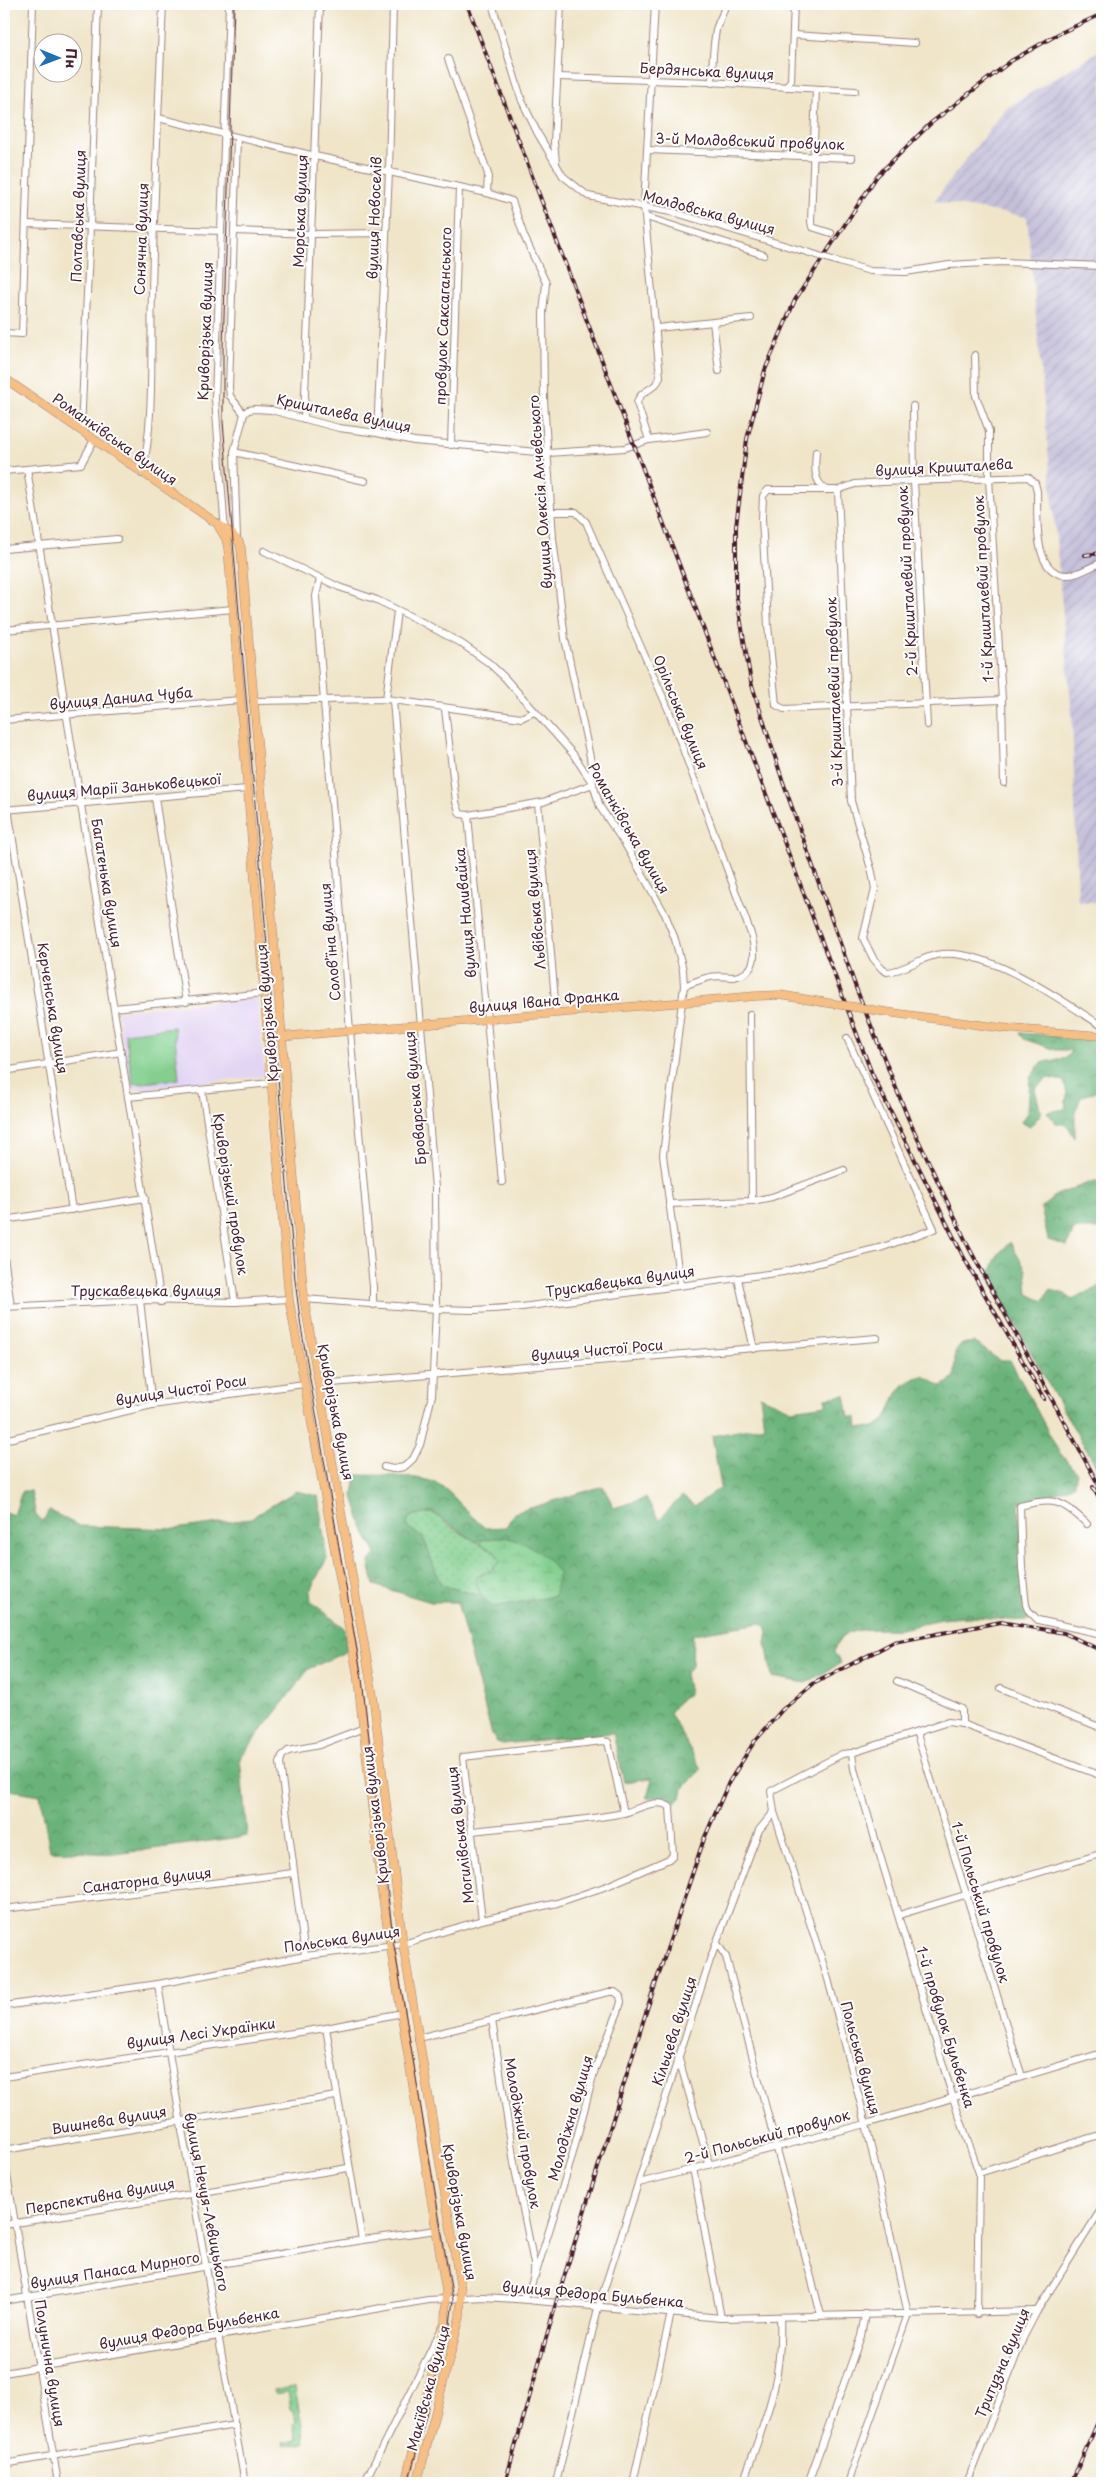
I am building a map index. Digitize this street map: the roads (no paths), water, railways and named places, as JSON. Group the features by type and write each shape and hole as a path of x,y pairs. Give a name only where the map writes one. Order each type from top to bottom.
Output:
{"main road":[{"name":"Романківська вулиця","path":"4,378 142,474 213,520"},
{"path":"213,520 237,538"},
{"path":"213,520 226,538"},
{"name":"Криворізька вулиця","path":"226,538 289,1299 357,1672 390,1946 437,2230 446,2300"},
{"name":"Криворізька вулиця","path":"237,538 241,548 304,1299 373,1695 403,1944 461,2299"},
{"name":"вулиця Івана Франка","path":"267,1038 422,1023 780,994 886,1012 995,1027 1102,1036"},
{"name":"Макіївська вулиця","path":"417,2483 454,2343 461,2299"},
{"name":"Макіївська вулиця","path":"405,2483 445,2322 446,2300"}],"street":[{"path":"4,333 22,334 33,4"},
{"name":"Полтавська вулиця","path":"80,430 98,4"},
{"name":"Сонячна вулиця","path":"142,474 146,458 149,422 163,4"},
{"name":"Криворізька вулиця","path":"226,538 215,399 229,4"},
{"name":"Морська вулиця","path":"304,419 320,4"},
{"name":"вулиця Новоселів","path":"377,433 389,172 393,4"},
{"name":"Молдовська вулиця","path":"492,4 522,101 538,134 563,176 588,196 676,213 870,270 906,272 950,265 1003,262 1102,266"},
{"path":"556,164 554,143 561,4"},
{"path":"649,440 637,403 643,392 659,381 656,328 644,206 655,4"},
{"path":"712,82 711,64 716,31 723,16 725,4"},
{"path":"794,4 792,80 794,87"},
{"path":"794,34 915,43"},
{"path":"158,118 314,156 487,193 488,174 448,59"},
{"name":"Бердянська вулиця","path":"558,77 712,82 855,91"},
{"path":"786,87 792,80"},
{"path":"816,89 812,156 812,228 831,233"},
{"path":"237,138 229,388 230,396 244,414 234,452 233,480 237,538"},
{"name":"3-й Молдовський провулок","path":"648,150 852,158"},
{"name":"провулок Саксаганського","path":"451,445 459,187"},
{"name":"вулиця Олексія Алчевського","path":"487,193 512,201 524,236 546,283 543,313 544,400 552,512 565,639 590,757 593,784"},
{"path":"646,217 764,255"},
{"path":"26,224 221,231"},
{"path":"234,231 312,234 386,233"},
{"path":"656,328 750,318"},
{"path":"713,322 719,372"},
{"name":"1-й Кришталевий провулок","path":"975,355 976,396 989,431 989,478 1002,700 1004,783"},
{"name":"2-й Кришталевий провулок","path":"913,406 914,481 927,725"},
{"name":"Кришталева вулиця","path":"244,414 248,410 263,409 340,428 414,441 548,453 625,448 649,440 707,432"},
{"path":"4,471 81,464 94,440"},
{"path":"234,452 365,481"},
{"path":"816,452 815,469 818,483 824,488"},
{"name":"Багатенька вулиця","path":"27,469 161,1302"},
{"name":"вулиця Кришталева","path":"848,706 784,709 776,705 768,625 762,504 768,490 824,488 838,490 855,484 1021,476 1035,483 1040,554 1046,566 1054,572 1067,575 1102,563"},
{"name":"3-й Кришталевий провулок","path":"838,490 851,801 872,872 875,889 863,938 866,947 882,969 892,972 925,957 939,954 954,953 972,957 1014,973 1102,1026"},
{"name":"Орільська вулиця","path":"552,512 576,512 586,522 669,711 756,951 755,959 750,968 742,974 710,977 684,986"},
{"path":"4,549 117,539"},
{"name":"Романківська вулиця","path":"264,551 320,578 397,611 462,644 489,663 573,754 593,784 600,807 625,844 665,914 675,939 683,970 684,986 663,1155 680,1284"},
{"name":"Соловʼїна вулиця","path":"320,578 316,596 373,1305"},
{"path":"4,630 233,609"},
{"path":"386,699 397,611"},
{"path":"253,700 386,699 445,709 521,718 534,712"},
{"name":"вулиця Данила Чуба","path":"4,720 240,700"},
{"path":"848,706 1002,700"},
{"name":"Броварська вулиця","path":"384,1467 392,1469 404,1467 413,1459 420,1445 434,1375 436,1309 435,1188 394,701"},
{"path":"445,709 456,802 460,814 468,815 538,803 593,784"},
{"name":"вулиця Марії Заньковецької","path":"6,810 247,789"},
{"path":"155,798 186,1002"},
{"name":"Львівська вулиця","path":"538,803 556,1012"},
{"name":"Керченська вулиця","path":"6,810 72,1210"},
{"name":"вулиця Наливайка","path":"468,815 502,1182"},
{"path":"114,1008 264,993"},
{"path":"750,1014 752,1201"},
{"name":"Трускавецька вулиця","path":"304,1299 436,1309 474,1310 522,1306 783,1272 883,1247 934,1230 847,1038"},
{"path":"4,1071 121,1052"},
{"path":"128,1097 271,1082"},
{"name":"Криворізький провулок","path":"202,1090 235,1302"},
{"path":"669,1204 752,1201 772,1197 844,1170"},
{"path":"4,1220 145,1198"},
{"path":"4,1256 7,1306"},
{"path":"738,1279 754,1349"},
{"name":"Трускавецька вулиця","path":"7,1306 140,1300 161,1302 235,1302 289,1299"},
{"path":"140,1300 152,1404"},
{"name":"вулиця Чистої Роси","path":"319,1384 877,1338"},
{"name":"вулиця Чистої Роси","path":"4,1440 152,1404 304,1384"},
{"path":"1087,1524 1069,1507 1058,1502 1039,1501 1020,1506 1022,1568 1028,1610 1038,1620 1102,1634"},
{"path":"897,1681 962,1709 962,1724"},
{"path":"1000,1688 1102,1728"},
{"path":"774,1812 772,1792 820,1764 842,1754 852,1753 917,1734 934,1725 948,1722 962,1724 1102,1776"},
{"path":"305,1956 280,1763 282,1756 288,1751 319,1745 364,1728"},
{"name":"1-й Польський провулок","path":"917,1734 1022,2077"},
{"name":"Могилівська вулиця","path":"482,1920 463,1756 603,1740 608,1742 624,1813"},
{"name":"1-й провулок Бульбенка","path":"852,1753 854,1769 953,2098 979,2173 977,2314"},
{"name":"Польська вулиця","path":"4,2006 158,1984 305,1956 403,1944 482,1920 558,1903 669,1859 673,1855 670,1807 665,1803 649,1804 624,1813"},
{"name":"Польська вулиця","path":"774,1812 828,1979 866,2124 908,2314"},
{"name":"Кільцева вулиця","path":"556,2483 598,2308 679,2058 717,1943 759,1830 774,1812"},
{"path":"473,1831 624,1813"},
{"path":"763,1826 779,1830"},
{"path":"899,1916 1102,1853"},
{"name":"Санаторна вулиця","path":"4,1909 260,1879 293,1873"},
{"path":"717,1943 726,1957 821,2315"},
{"name":"вулиця Нечуя-Левицького","path":"158,1984 179,2122 208,2268 218,2336 245,2483"},
{"name":"Молодіжна вулиця","path":"418,2038 609,1992 615,1992 621,2002 595,2069 571,2160 535,2276"},
{"name":"вулиця Лесі Українки","path":"4,2077 326,2028 402,2013"},
{"name":"Молодіжний провулок","path":"492,2020 515,2169 535,2276"},
{"path":"326,2028 348,2168 362,2240"},
{"name":"2-й Польський провулок","path":"639,2183 866,2124 1102,2053"},
{"path":"679,2058 709,2164"},
{"name":"Вишнева вулиця","path":"4,2150 336,2096"},
{"path":"979,2173 1102,2134"},
{"name":"Полунична вулиця","path":"4,2158 58,2483"},
{"name":"Перспективна вулиця","path":"4,2225 348,2168"},
{"path":"693,2168 721,2318"},
{"name":"Тритузна вулиця","path":"967,2483 1010,2367 1037,2311 1102,2208"},
{"name":"вулиця Панаса Мирного","path":"4,2301 208,2268 362,2240 437,2230"},
{"path":"516,2299 524,2297 535,2276"},
{"name":"вулиця Федора Бульбенка","path":"4,2373 420,2301 483,2297 721,2318 865,2314 977,2314 1037,2311"},
{"path":"633,2483 671,2313"},
{"path":"808,2483 858,2344 865,2314"},
{"path":"848,2483 908,2314"},
{"path":"743,2483 774,2393 779,2368 780,2317"},
{"path":"364,2483 445,2322"},
{"path":"4,2464 235,2425"},
{"path":"408,2470 420,2473"}],"tram line":[{"path":"234,4 223,347 223,422 295,1280 301,1327 362,1679 394,1945 453,2300 450,2324 408,2483"}],"railway":[{"path":"467,4 872,1074 963,1256 1044,1399"},
{"path":"1102,14 1060,33 1011,61 931,123 877,176 795,300 765,370 747,439 736,526 736,593 751,682 783,782 856,988 908,1118 969,1248 1102,1491"},
{"path":"1085,555 1102,553"},
{"path":"1093,1487 1102,1504"},
{"path":"505,2483 556,2303 647,2009 704,1839 729,1782 754,1742 782,1710 813,1684 894,1642 1001,1622 1064,1633 1102,1651"},
{"path":"1071,2483 1102,2413"}]}
